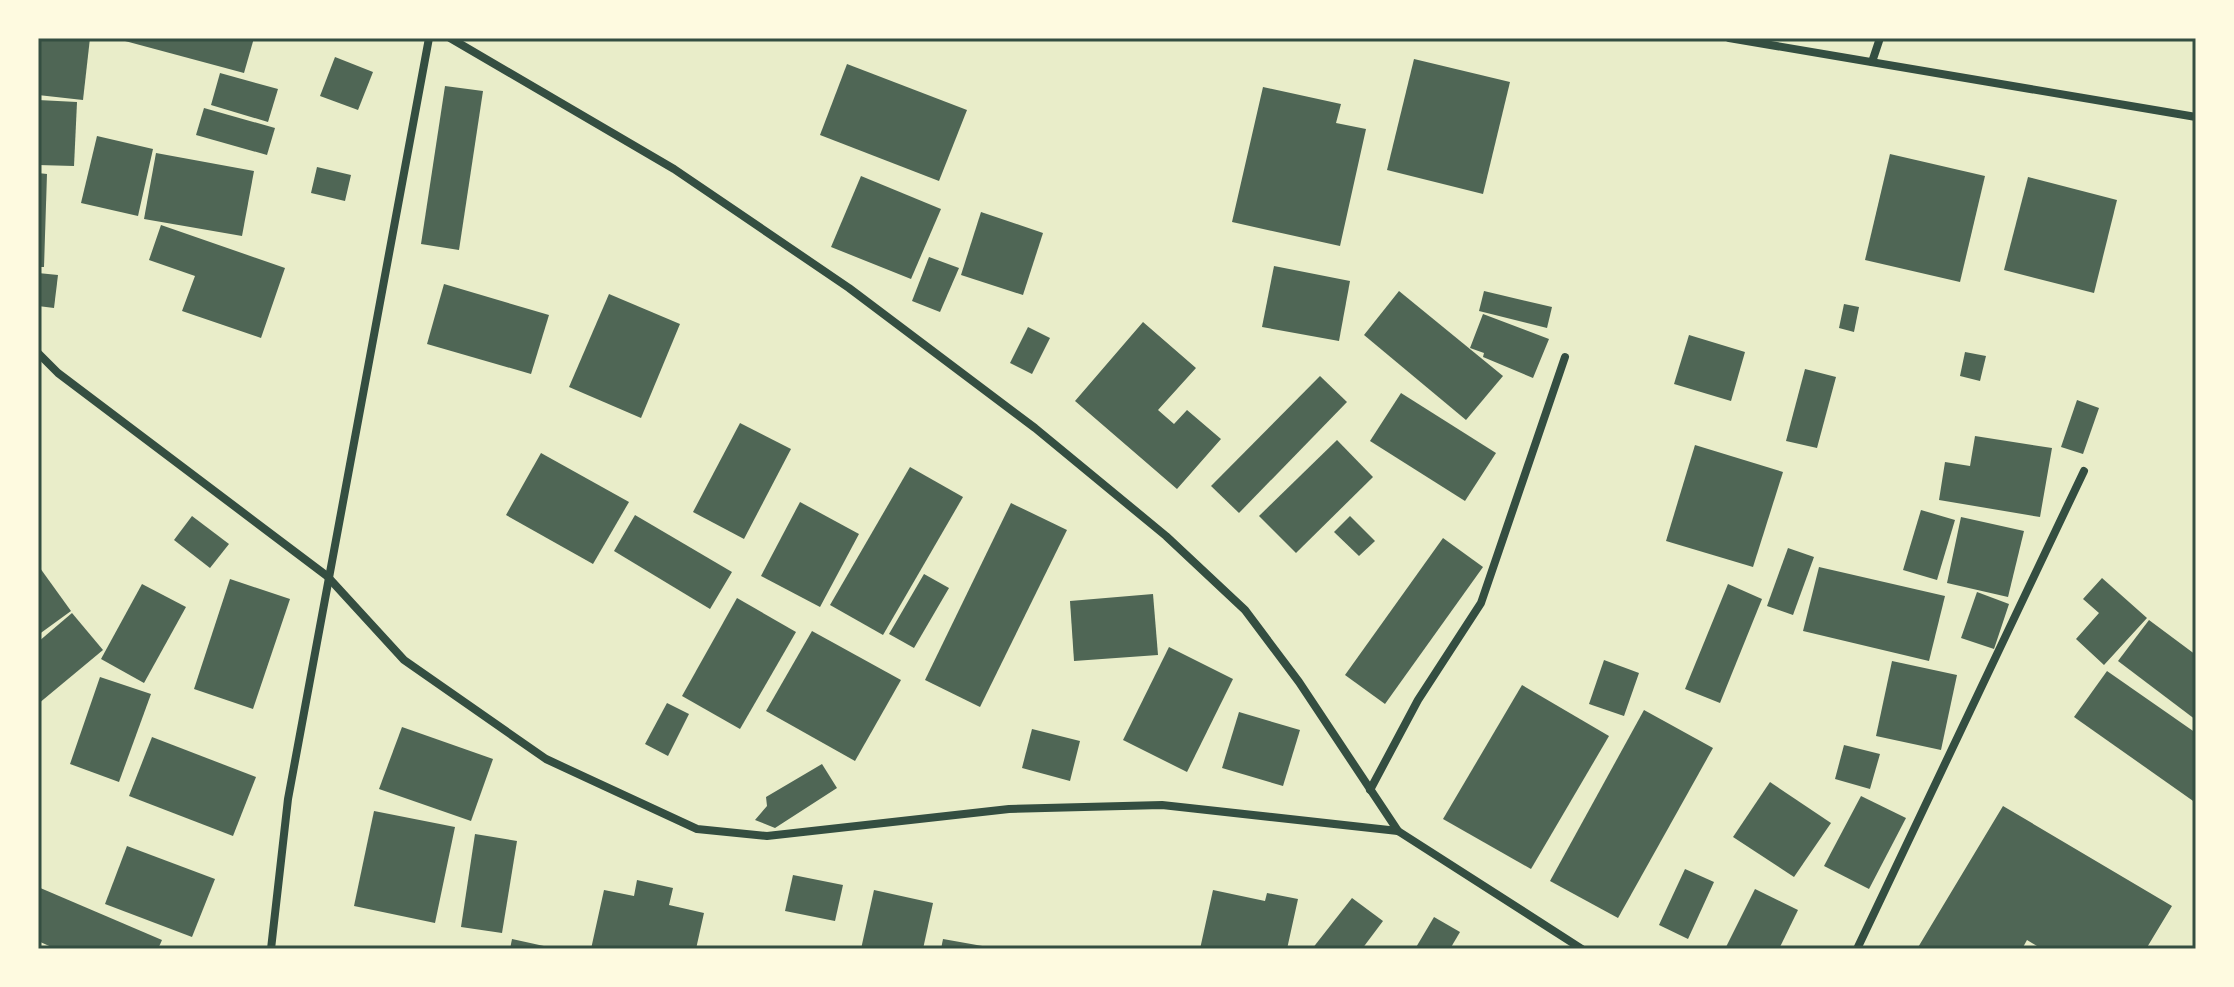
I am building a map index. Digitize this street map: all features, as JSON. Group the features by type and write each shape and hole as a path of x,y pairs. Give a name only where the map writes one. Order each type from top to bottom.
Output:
{"street":[{"path":"271,949 288,799 429,38"},
{"path":"450,38 687,178 849,288 1047,438 1166,536 1245,610 1299,682 1398,831 1582,949"},
{"path":"1729,38 2196,117"},
{"path":"1872,62 1880,38"},
{"path":"38,353 58,373 327,576 404,660 546,759 697,829 767,836 1009,809 1162,805 1398,831"},
{"path":"1370,790 1418,700 1481,603 1565,357"},
{"path":"1857,949 2084,471"}],"building":[{"path":"38,38 90,38 83,100 38,95"},
{"path":"126,38 254,38 244,73 125,41"},
{"path":"335,57 373,72 358,110 320,96"},
{"path":"1414,59 1510,82 1483,194 1387,170"},
{"path":"847,64 967,110 939,181 820,135"},
{"path":"220,73 278,89 268,122 211,105"},
{"path":"445,86 483,91 459,250 421,244"},
{"path":"1263,87 1341,104 1336,123 1366,129 1340,246 1232,222"},
{"path":"38,100 77,102 74,166 38,165"},
{"path":"204,108 275,128 267,155 196,135"},
{"path":"97,136 153,149 138,216 81,203"},
{"path":"156,153 254,171 242,236 144,219"},
{"path":"1890,154 1985,176 1960,282 1865,260"},
{"path":"317,167 351,175 345,201 311,193"},
{"path":"38,173 47,174 44,267 38,267"},
{"path":"861,176 941,209 911,279 831,247"},
{"path":"2028,177 2117,200 2094,293 2004,270"},
{"path":"981,212 1043,233 1023,295 961,275"},
{"path":"161,225 285,268 261,338 182,311 195,276 149,260"},
{"path":"929,257 959,268 940,312 912,301"},
{"path":"1274,266 1350,281 1339,341 1262,327"},
{"path":"38,273 58,275 54,308 38,306"},
{"path":"444,284 549,315 531,374 427,344"},
{"path":"1399,291 1503,376 1466,420 1364,335"},
{"path":"1484,291 1552,307 1547,328 1479,311"},
{"path":"609,294 680,324 641,418 569,387"},
{"path":"1844,304 1859,307 1854,332 1839,328"},
{"path":"1483,314 1549,339 1533,378 1483,357 1484,353 1470,348"},
{"path":"1143,322 1196,368 1158,410 1174,424 1187,410 1221,439 1177,489 1075,401"},
{"path":"1028,327 1050,338 1032,374 1010,363"},
{"path":"1689,335 1745,352 1731,401 1674,384"},
{"path":"1965,352 1986,356 1980,381 1960,376"},
{"path":"1805,369 1836,377 1817,448 1786,441"},
{"path":"1320,376 1347,402 1239,513 1211,486"},
{"path":"1401,393 1496,453 1465,501 1370,441"},
{"path":"2077,400 2099,408 2083,454 2061,447"},
{"path":"740,423 791,449 744,539 693,512"},
{"path":"1975,436 2052,448 2040,517 1939,500 1945,462 1970,466"},
{"path":"1337,440 1373,477 1296,553 1259,516"},
{"path":"1695,445 1783,472 1753,567 1666,541"},
{"path":"541,453 629,502 593,564 506,515"},
{"path":"910,467 963,497 883,635 830,605"},
{"path":"800,502 859,534 820,607 761,576"},
{"path":"1011,503 1067,530 980,707 925,680"},
{"path":"1921,510 1955,520 1937,580 1903,570"},
{"path":"635,515 732,572 710,609 614,551"},
{"path":"192,516 229,544 210,568 174,540"},
{"path":"1350,516 1375,541 1359,556 1334,532"},
{"path":"1961,517 2024,531 2008,597 1947,583"},
{"path":"1443,538 1483,567 1385,704 1345,675"},
{"path":"1788,548 1814,557 1793,615 1767,606"},
{"path":"1819,567 1945,596 1929,661 1803,631"},
{"path":"40,568 71,611 38,635 38,570"},
{"path":"924,574 949,588 914,648 889,634"},
{"path":"2102,578 2147,618 2104,665 2076,639 2099,613 2083,599"},
{"path":"230,579 290,599 253,709 194,689"},
{"path":"142,584 186,607 144,683 101,659"},
{"path":"1728,584 1762,599 1720,703 1685,689"},
{"path":"1977,592 2009,604 1994,649 1961,638"},
{"path":"1153,594 1158,655 1074,661 1070,601"},
{"path":"737,598 796,632 740,729 682,696"},
{"path":"72,613 103,650 38,704 38,642"},
{"path":"2149,620 2196,655 2196,720 2118,661"},
{"path":"812,631 901,680 855,761 766,711"},
{"path":"1169,647 1233,679 1187,772 1123,740"},
{"path":"1604,660 1639,673 1624,716 1589,704"},
{"path":"1892,661 1957,675 1941,750 1876,736"},
{"path":"2107,671 2196,733 2196,803 2074,717"},
{"path":"100,677 151,694 119,782 70,764"},
{"path":"1522,685 1609,736 1531,869 1443,819"},
{"path":"667,703 689,714 668,756 645,744"},
{"path":"1644,710 1713,748 1618,918 1550,881"},
{"path":"1239,712 1300,730 1283,786 1222,768"},
{"path":"402,727 493,759 471,821 379,789"},
{"path":"1032,729 1080,741 1070,781 1022,768"},
{"path":"152,737 256,777 233,836 129,796"},
{"path":"1844,745 1880,754 1870,789 1835,779"},
{"path":"822,764 837,788 775,828 755,820 767,806 766,797"},
{"path":"1770,782 1831,823 1794,877 1733,837"},
{"path":"1861,796 1906,818 1869,889 1824,866"},
{"path":"2003,806 2172,906 2146,949 2042,949 2027,940 2022,949 1917,949"},
{"path":"374,811 455,827 435,923 354,906"},
{"path":"475,834 517,841 502,933 461,927"},
{"path":"127,846 215,879 192,937 105,904"},
{"path":"1685,869 1714,882 1688,939 1659,925"},
{"path":"793,875 843,885 835,921 785,911"},
{"path":"637,880 673,888 669,905 704,913 696,949 591,949 604,890 634,896"},
{"path":"38,887 162,940 158,949 56,949 38,941"},
{"path":"1755,889 1798,910 1779,949 1725,949"},
{"path":"874,890 933,903 923,949 861,949"},
{"path":"1213,890 1265,901 1267,893 1298,899 1287,949 1200,949"},
{"path":"1352,898 1383,921 1362,949 1312,949"},
{"path":"1434,917 1460,932 1450,949 1415,949"},
{"path":"512,939 553,948 553,949 510,949"},
{"path":"943,939 988,947 988,949 941,949"}]}
